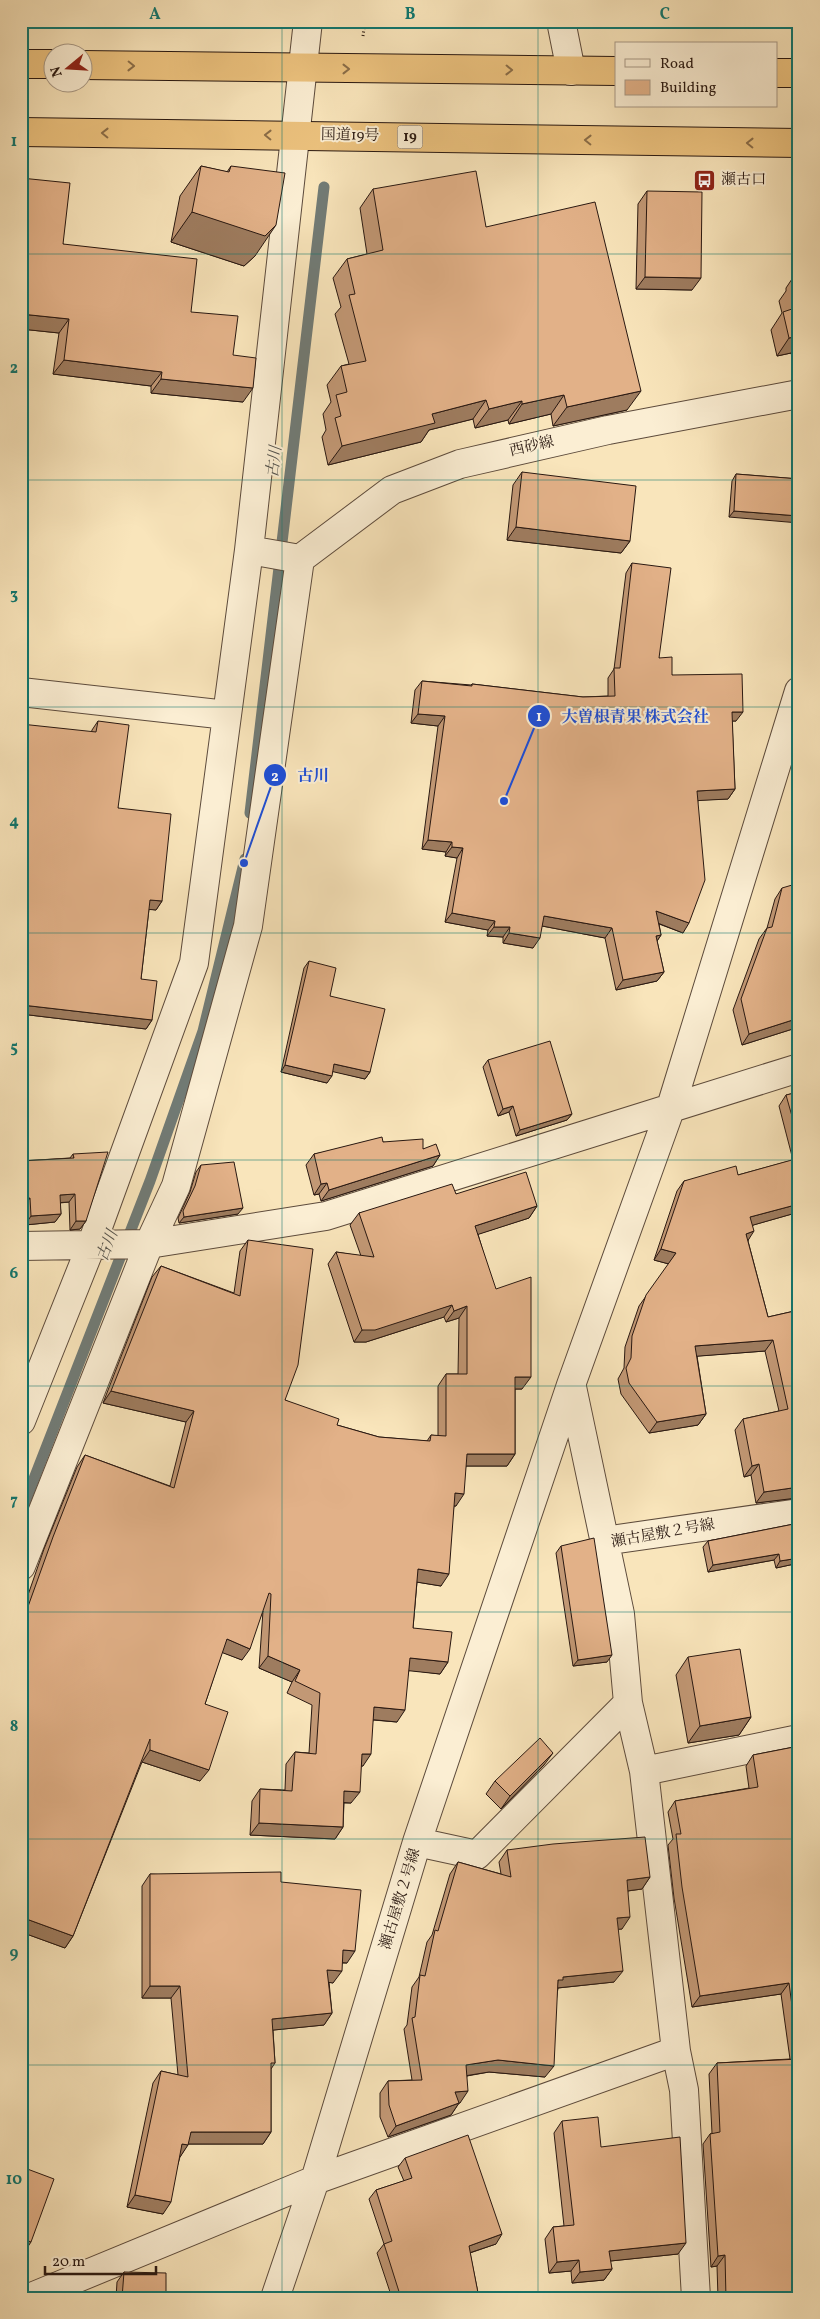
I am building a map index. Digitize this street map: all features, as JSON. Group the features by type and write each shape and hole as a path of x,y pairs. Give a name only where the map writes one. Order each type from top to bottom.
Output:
{"highway":[{"path":"21,64 42,64"},
{"path":"92,65 615,72"},
{"path":"778,73 799,73"},
{"name":"国道19号","path":"21,132 799,143"}],"street":[{"path":"21,1566 143,1244 176,1186 248,926 277,555 296,135 308,21"},
{"path":"561,21 571,71"},
{"name":"西砂線","path":"277,555 392,490 460,464 608,430 799,394"},
{"path":"21,1421 99,1246 194,963 227,715 277,555"},
{"path":"21,692 227,715"},
{"path":"417,1842 571,1385 671,1107 797,706"},
{"path":"21,1246 143,1244 326,1216 799,1068"},
{"path":"571,1385 604,1541"},
{"name":"瀬古屋敷２号線","path":"275,2298 315,2180 417,1842 477,1855 628,1703 620,1614 604,1541 799,1513"},
{"path":"628,1703 644,1771 676,2051 684,2090 696,2298"},
{"path":"644,1771 799,1739"},
{"path":"29,2298 315,2180 676,2051"}],"building":[{"path":"201,166 229,172 231,166 285,173 276,225 265,236 192,212"},
{"path":"476,171 486,227 595,202 641,391 567,407 564,395 522,404 522,401 489,409 486,400 432,414 435,423 342,446 335,418 341,416 336,395 347,392 341,366 366,361 349,295 355,294 347,259 383,250 373,189"},
{"path":"21,178 70,183 63,244 197,259 191,312 238,316 233,355 256,358 253,388 161,379 162,372 64,360 69,319 21,314"},
{"path":"647,191 702,192 701,278 645,277"},
{"path":"799,281 799,336 789,338 783,312 798,307 792,283"},
{"path":"522,472 636,486 630,541 516,527"},
{"path":"736,474 799,479 799,516 734,511"},
{"path":"632,563 671,568 659,658 672,657 672,675 742,674 743,712 732,712 735,789 697,791 705,880 689,923 656,911 661,935 656,936 664,972 623,980 612,928 544,916 540,938 509,933 510,927 494,927 495,921 452,913 463,848 452,847 452,842 428,840 445,716 418,714 422,681 472,686 472,684 583,697 615,696 614,668 620,668"},
{"path":"98,721 129,725 118,808 171,814 162,901 150,900 141,979 157,981 152,1020 22,1005 21,1016 21,724 96,732"},
{"path":"799,883 799,1018 749,1034 741,999 767,928 772,927 782,888"},
{"path":"309,961 336,968 330,996 385,1009 370,1072 334,1064 332,1076 285,1065"},
{"path":"550,1041 572,1114 520,1130 513,1106 503,1109 488,1060"},
{"path":"799,1092 799,1141 786,1095"},
{"path":"382,1137 383,1142 423,1139 423,1149 436,1144 440,1155 329,1190 327,1183 321,1184 314,1154"},
{"path":"108,1152 86,1221 76,1221 75,1194 60,1195 61,1214 31,1216 30,1198 21,1199 21,1161 74,1158 73,1154"},
{"path":"799,1158 799,1204 750,1217 754,1231 746,1234 768,1317 799,1310 799,1487 764,1492 759,1464 752,1466 743,1419 788,1409 773,1340 695,1346 706,1414 657,1422 629,1383 626,1368 631,1358 632,1336 646,1295 676,1253 661,1249 684,1181 736,1166 738,1175"},
{"path":"234,1162 243,1208 184,1217 183,1211 195,1186 201,1165"},
{"path":"526,1172 537,1206 475,1226 496,1289 531,1277 531,1377 515,1377 515,1454 467,1454 464,1494 455,1493 449,1574 418,1569 413,1628 452,1632 448,1662 410,1658 405,1710 374,1707 371,1754 362,1754 360,1792 344,1791 343,1827 259,1823 260,1789 292,1791 295,1752 316,1754 320,1693 295,1681 300,1670 268,1656 271,1594 269,1593 250,1649 227,1639 205,1704 228,1712 209,1770 150,1750 150,1739 73,1936 21,1917 21,1626 85,1455 174,1488 194,1411 111,1391 161,1266 240,1296 248,1240 313,1249 298,1365 285,1400 339,1419 337,1425 379,1437 430,1441 431,1435 446,1436 446,1374 467,1374 467,1306 454,1311 452,1305 375,1330 362,1330 336,1252 374,1257 359,1213 452,1184 456,1194"},
{"path":"799,1523 799,1558 780,1561 779,1554 713,1565 708,1541"},
{"path":"594,1538 612,1655 578,1660 561,1546"},
{"path":"740,1649 751,1717 700,1726 688,1657"},
{"path":"540,1738 553,1753 510,1796 495,1781"},
{"path":"799,1746 799,2059 789,1983 700,1996 682,1887 676,1834 681,1834 675,1801 758,1787 753,1755"},
{"path":"645,1837 650,1877 627,1880 630,1917 617,1918 623,1971 563,1977 563,1980 558,1980 554,2066 498,2060 466,2065 468,2091 455,2092 459,2103 396,2126 389,2105 388,2081 422,2080 412,2018 415,2017 420,1975 425,1976 435,1930 438,1931 458,1862 511,1877 507,1850 553,1844"},
{"path":"281,1872 281,1882 361,1890 355,1951 343,1950 342,1971 327,1970 332,2013 272,2019 275,2063 271,2063 271,2132 191,2132 188,2145 182,2144 171,2202 135,2195 161,2071 188,2077 180,1986 150,1986 150,1874"},
{"path":"799,2059 799,2298 726,2298 725,2255 718,2256 710,2134 720,2132 717,2063"},
{"path":"598,2117 601,2147 680,2137 686,2243 609,2251 612,2269 580,2272 579,2260 557,2262 553,2227 574,2225 562,2121"},
{"path":"468,2135 502,2234 469,2246 479,2298 401,2298 384,2244 392,2241 376,2190 412,2178 405,2158"},
{"path":"22,2167 54,2179 31,2242 21,2238"},
{"path":"124,2272 166,2273 166,2298 122,2298"}],"waterway":[{"name":"古川","path":"250,813 324,187"},
{"name":"古川","path":"21,1512 150,1181 203,1031 245,859"}],"place":[{"name":"瀬古口","path":"705,180"},
{"name":"大曽根青果 株式会社","path":"504,801"},
{"name":"古川","path":"244,863"}]}
